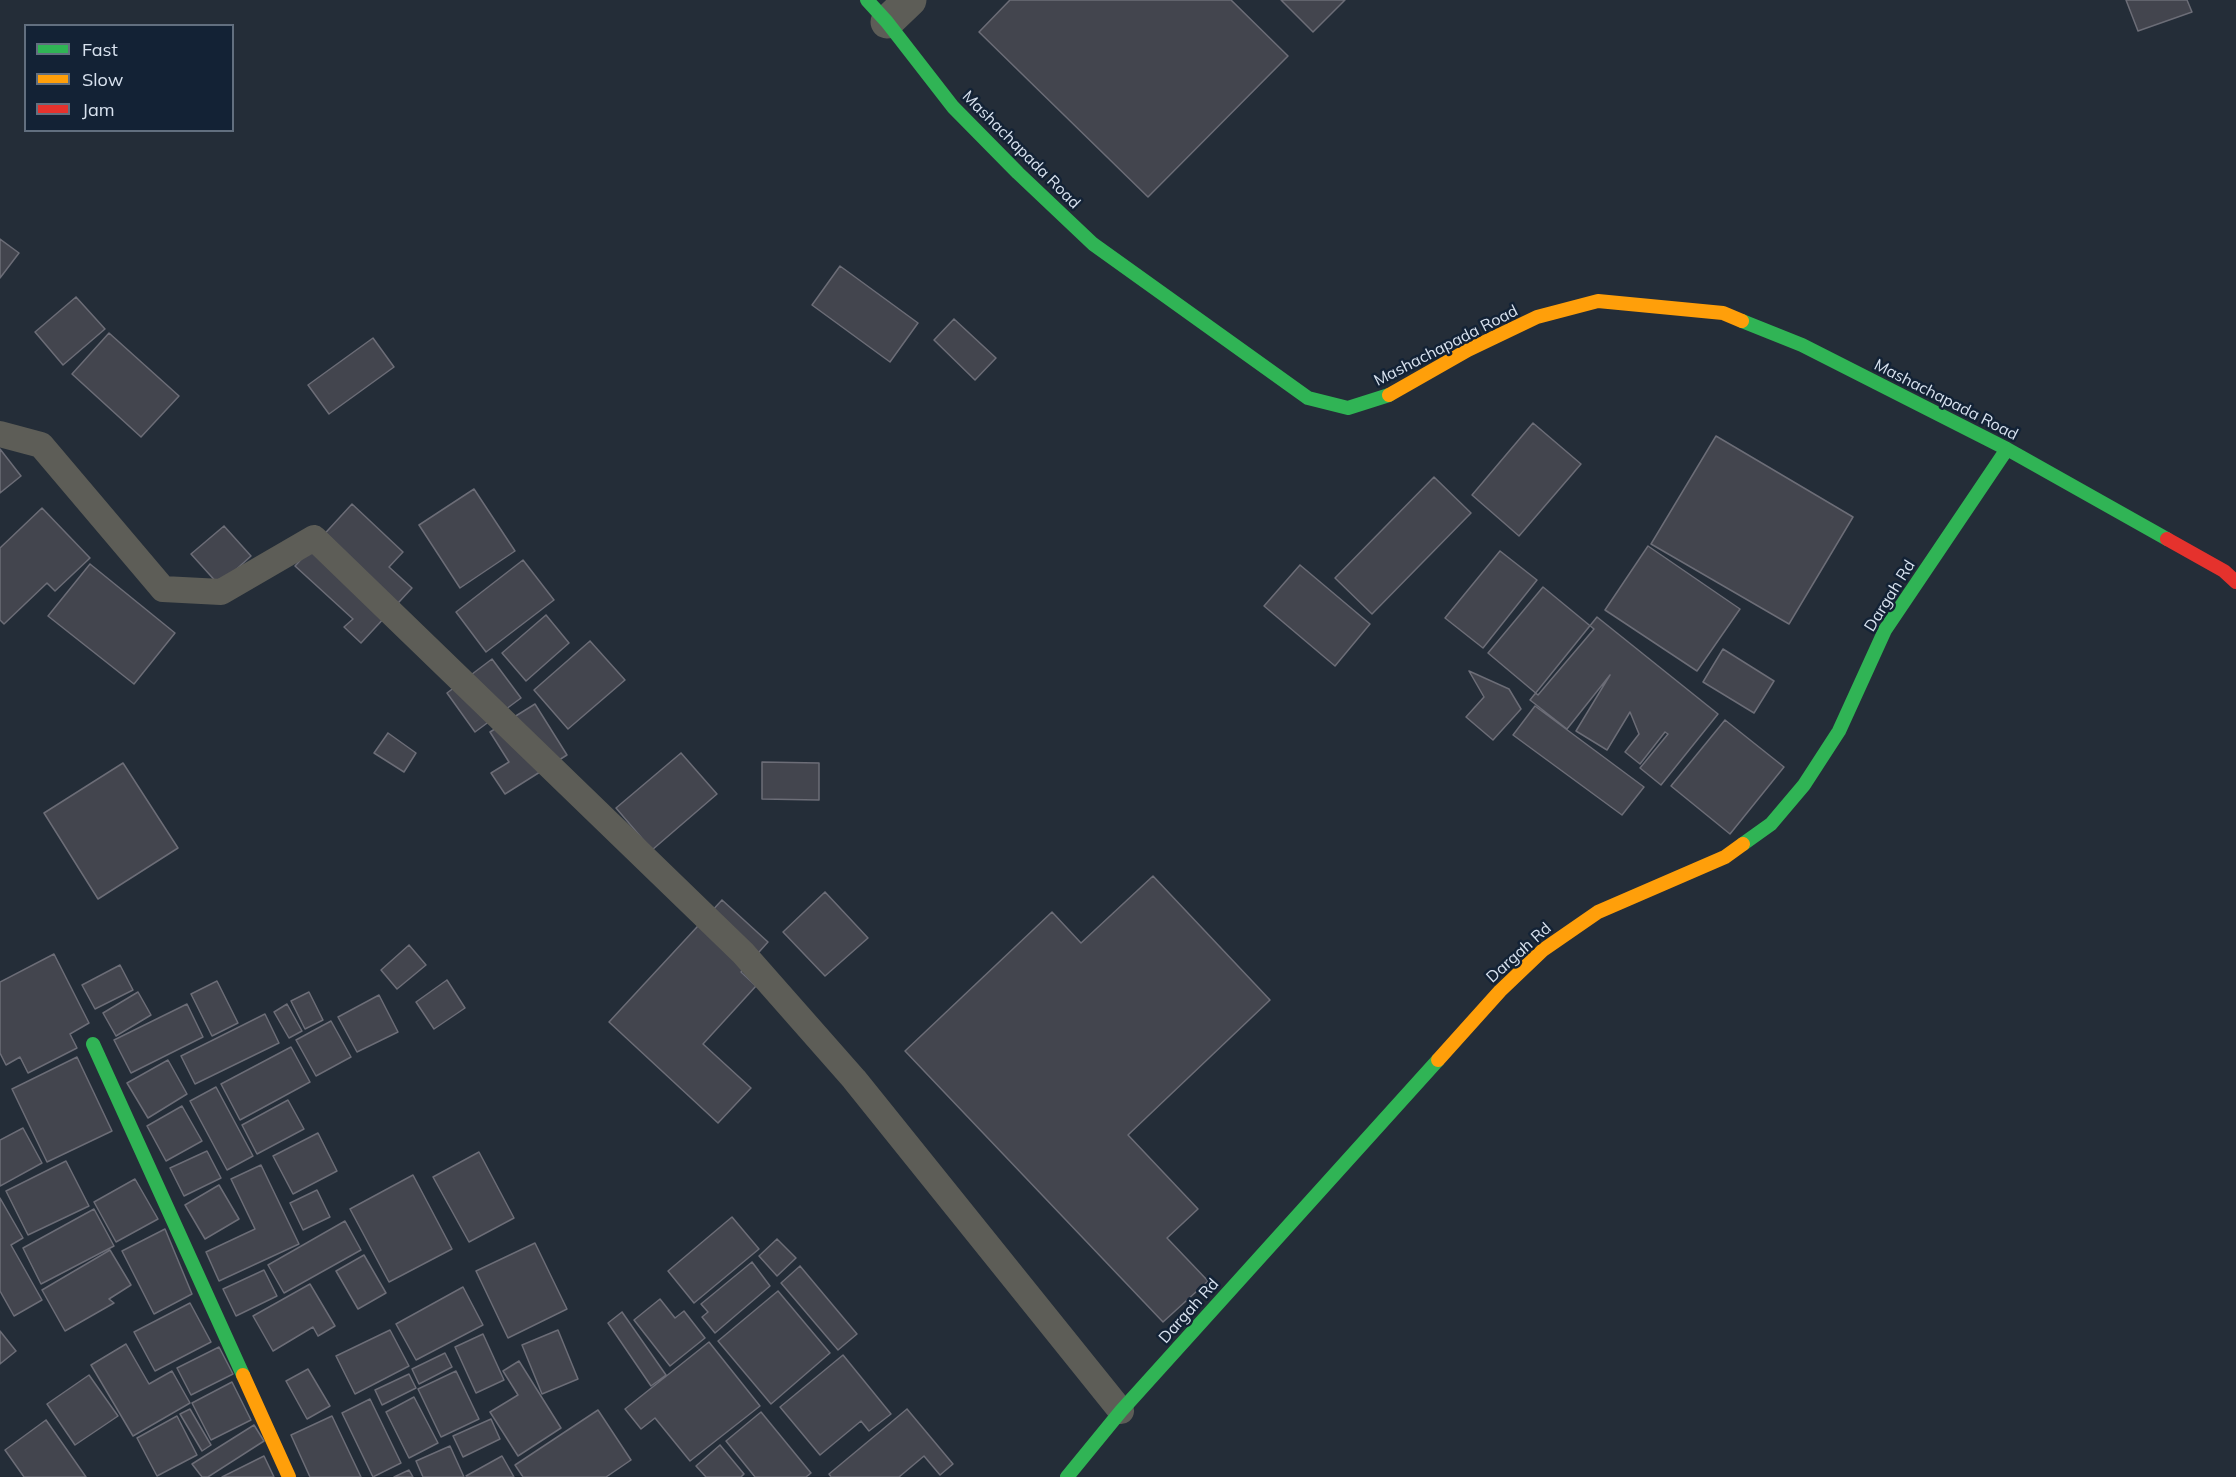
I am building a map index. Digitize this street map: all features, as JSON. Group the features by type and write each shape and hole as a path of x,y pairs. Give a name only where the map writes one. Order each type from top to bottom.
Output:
{"street":[{"name":"Mashachapada Road","path":"888,7 953,107 1093,244 1308,398 1348,408 1386,398 1468,350 1538,317 1598,301 1723,313 1802,345 2007,449 2232,568"},
{"name":"Dargah Rd","path":"1067,1477 1121,1411 1500,991 1543,950 1598,912 1725,857 1771,824 1804,785 1839,731 1885,630 2007,449"},
{"path":"93,1044 288,1477"}],"lane":[{"path":"0,434 41,445 163,590 221,592 314,538 743,953 854,1079 1121,1411"}],"building":[{"path":"1010,0 1231,0 1288,56 1148,197 979,32"},
{"path":"1281,0 1345,0 1313,32"},
{"path":"2126,0 2187,0 2192,12 2138,31"},
{"path":"0,239 19,253 0,278"},
{"path":"840,266 918,323 890,362 812,305"},
{"path":"76,297 105,329 63,365 35,332"},
{"path":"954,319 996,358 975,380 934,340"},
{"path":"109,333 179,396 141,437 72,374"},
{"path":"373,338 394,367 329,414 308,385"},
{"path":"1533,423 1581,464 1519,536 1472,495"},
{"path":"1716,436 1853,517 1789,624 1651,544"},
{"path":"0,449 21,476 0,493"},
{"path":"1434,477 1471,513 1372,614 1335,578"},
{"path":"474,489 515,551 460,588 419,525"},
{"path":"352,504 403,552 389,567 412,588 361,643 344,627 353,619 295,566"},
{"path":"42,508 90,558 55,591 47,583 4,624 0,620 0,548"},
{"path":"224,526 251,556 219,585 191,554"},
{"path":"1648,546 1740,609 1697,671 1605,610"},
{"path":"1500,551 1537,580 1483,648 1445,618"},
{"path":"523,560 554,600 486,652 456,612"},
{"path":"90,564 175,633 134,684 48,616"},
{"path":"1300,565 1370,624 1335,666 1264,606"},
{"path":"1543,587 1594,629 1538,695 1488,653"},
{"path":"546,615 569,643 526,681 502,653"},
{"path":"1597,617 1718,714 1661,785 1640,768 1668,734 1665,732 1640,764 1625,752 1639,734 1630,712 1607,750 1576,731 1610,675 1567,729 1530,700"},
{"path":"590,641 625,680 568,729 534,690"},
{"path":"1723,649 1774,681 1754,713 1703,682"},
{"path":"492,659 521,698 475,732 447,693"},
{"path":"1469,671 1509,689 1521,709 1493,740 1466,717 1484,697"},
{"path":"535,704 567,755 505,794 491,773 509,762 490,732"},
{"path":"1535,706 1644,787 1622,815 1513,735"},
{"path":"1725,720 1784,767 1730,834 1671,786"},
{"path":"388,733 416,753 404,772 374,753"},
{"path":"681,753 717,794 652,850 616,808"},
{"path":"762,762 819,763 819,800 762,799"},
{"path":"123,763 178,848 98,899 44,813"},
{"path":"1153,876 1270,1000 1128,1135 1198,1209 1167,1238 1208,1281 1163,1322 905,1051 1052,912 1081,943"},
{"path":"825,892 868,938 825,976 783,932"},
{"path":"722,900 768,942 741,972 756,986 703,1044 751,1088 718,1123 609,1022"},
{"path":"409,945 426,965 397,989 381,970"},
{"path":"54,954 89,1023 70,1034 77,1048 28,1073 20,1057 6,1065 0,1053 0,982"},
{"path":"120,965 133,990 95,1009 82,985"},
{"path":"447,980 465,1008 434,1029 416,1002"},
{"path":"217,981 238,1023 212,1036 191,994"},
{"path":"138,992 151,1015 116,1036 103,1013"},
{"path":"309,992 323,1020 305,1029 291,1001"},
{"path":"379,995 398,1032 357,1052 338,1017"},
{"path":"187,1004 203,1037 131,1073 114,1040"},
{"path":"287,1004 302,1031 289,1038 274,1012"},
{"path":"265,1014 279,1043 195,1084 181,1056"},
{"path":"331,1021 351,1057 316,1076 296,1040"},
{"path":"291,1047 310,1082 240,1120 221,1084"},
{"path":"77,1057 112,1131 47,1162 12,1089"},
{"path":"168,1060 187,1094 148,1118 127,1083"},
{"path":"216,1087 253,1156 227,1170 190,1101"},
{"path":"288,1100 304,1129 257,1154 242,1125"},
{"path":"182,1106 202,1141 166,1161 147,1126"},
{"path":"23,1128 42,1163 0,1186 0,1140"},
{"path":"318,1133 337,1171 293,1194 273,1156"},
{"path":"207,1151 221,1178 184,1196 170,1168"},
{"path":"479,1152 514,1218 469,1242 433,1177"},
{"path":"66,1161 89,1206 28,1235 6,1191"},
{"path":"261,1165 299,1244 219,1281 206,1252 255,1229 231,1179"},
{"path":"413,1175 452,1249 389,1282 350,1209"},
{"path":"135,1179 158,1219 116,1242 94,1202"},
{"path":"219,1185 239,1219 205,1239 185,1205"},
{"path":"317,1190 330,1217 303,1230 290,1203"},
{"path":"0,1198 23,1238 11,1245 42,1300 14,1316 0,1291"},
{"path":"94,1209 114,1246 41,1284 23,1248"},
{"path":"732,1217 759,1249 694,1303 668,1271"},
{"path":"345,1221 361,1250 284,1293 268,1265"},
{"path":"165,1229 192,1294 154,1314 122,1251"},
{"path":"777,1239 796,1258 777,1276 759,1256"},
{"path":"535,1243 567,1309 508,1338 476,1271"},
{"path":"110,1250 131,1285 109,1299 114,1303 65,1331 42,1290"},
{"path":"364,1255 386,1293 358,1309 336,1271"},
{"path":"752,1262 770,1286 715,1333 702,1317 708,1312 701,1304"},
{"path":"800,1266 857,1334 838,1350 781,1283"},
{"path":"264,1270 277,1296 236,1316 223,1289"},
{"path":"310,1284 335,1326 318,1336 313,1327 273,1351 253,1316"},
{"path":"463,1287 483,1325 416,1360 396,1324"},
{"path":"778,1291 830,1353 771,1404 718,1341"},
{"path":"660,1299 675,1318 684,1311 705,1338 670,1366 634,1320"},
{"path":"190,1303 211,1342 155,1371 134,1332"},
{"path":"622,1312 666,1375 651,1386 608,1323"},
{"path":"390,1330 409,1366 355,1394 336,1356"},
{"path":"558,1330 578,1379 542,1394 522,1345"},
{"path":"0,1331 16,1351 0,1364"},
{"path":"483,1334 504,1380 476,1393 455,1347"},
{"path":"709,1342 760,1406 690,1461 655,1418 641,1429 625,1409"},
{"path":"126,1344 149,1384 172,1371 190,1403 133,1436 91,1365"},
{"path":"219,1347 233,1374 191,1395 177,1368"},
{"path":"445,1353 452,1367 419,1384 412,1369"},
{"path":"843,1355 891,1414 869,1431 861,1421 820,1455 780,1407"},
{"path":"519,1361 561,1428 518,1456 490,1412 518,1395 503,1371"},
{"path":"308,1369 330,1406 307,1419 286,1381"},
{"path":"456,1371 479,1419 441,1437 418,1389"},
{"path":"409,1374 416,1388 382,1405 375,1390"},
{"path":"89,1375 118,1416 75,1445 47,1404"},
{"path":"232,1382 251,1420 211,1440 192,1403"},
{"path":"414,1397 438,1443 409,1458 386,1412"},
{"path":"370,1399 401,1463 373,1477 342,1413"},
{"path":"190,1409 211,1445 202,1451 180,1414"},
{"path":"907,1409 953,1464 940,1475 924,1456 899,1477 831,1477 829,1474"},
{"path":"598,1410 631,1460 606,1477 523,1477 515,1465"},
{"path":"761,1412 811,1473 806,1477 755,1477 726,1441"},
{"path":"177,1416 197,1455 157,1476 137,1438"},
{"path":"332,1416 361,1477 310,1477 291,1435"},
{"path":"491,1419 500,1439 463,1457 453,1436"},
{"path":"46,1420 86,1477 24,1477 5,1450"},
{"path":"254,1425 264,1441 208,1477 202,1477 192,1464"},
{"path":"720,1445 744,1474 741,1477 706,1477 696,1466"},
{"path":"450,1446 464,1477 423,1477 416,1461"},
{"path":"264,1456 274,1477 222,1477"},
{"path":"502,1456 514,1477 466,1476"},
{"path":"409,1470 413,1477 394,1477"}],"traffic: fast":[{"path":"867,0 887,22 953,107 1093,244 1308,398 1348,408 1389,395"},
{"path":"1742,321 1802,345 2007,449 2167,539"},
{"path":"1743,844 1771,824 1804,785 1839,731 1885,630 2007,449"},
{"path":"93,1044 243,1375"},
{"path":"1067,1477 1121,1411 1438,1060"}],"traffic: slow":[{"path":"1389,395 1468,350 1537,317 1598,301 1723,313 1742,321"},
{"path":"1438,1060 1500,991 1543,950 1598,912 1725,857 1743,844"},
{"path":"243,1375 289,1477"}],"traffic: jam":[{"path":"2167,539 2224,571 2236,582"}]}
